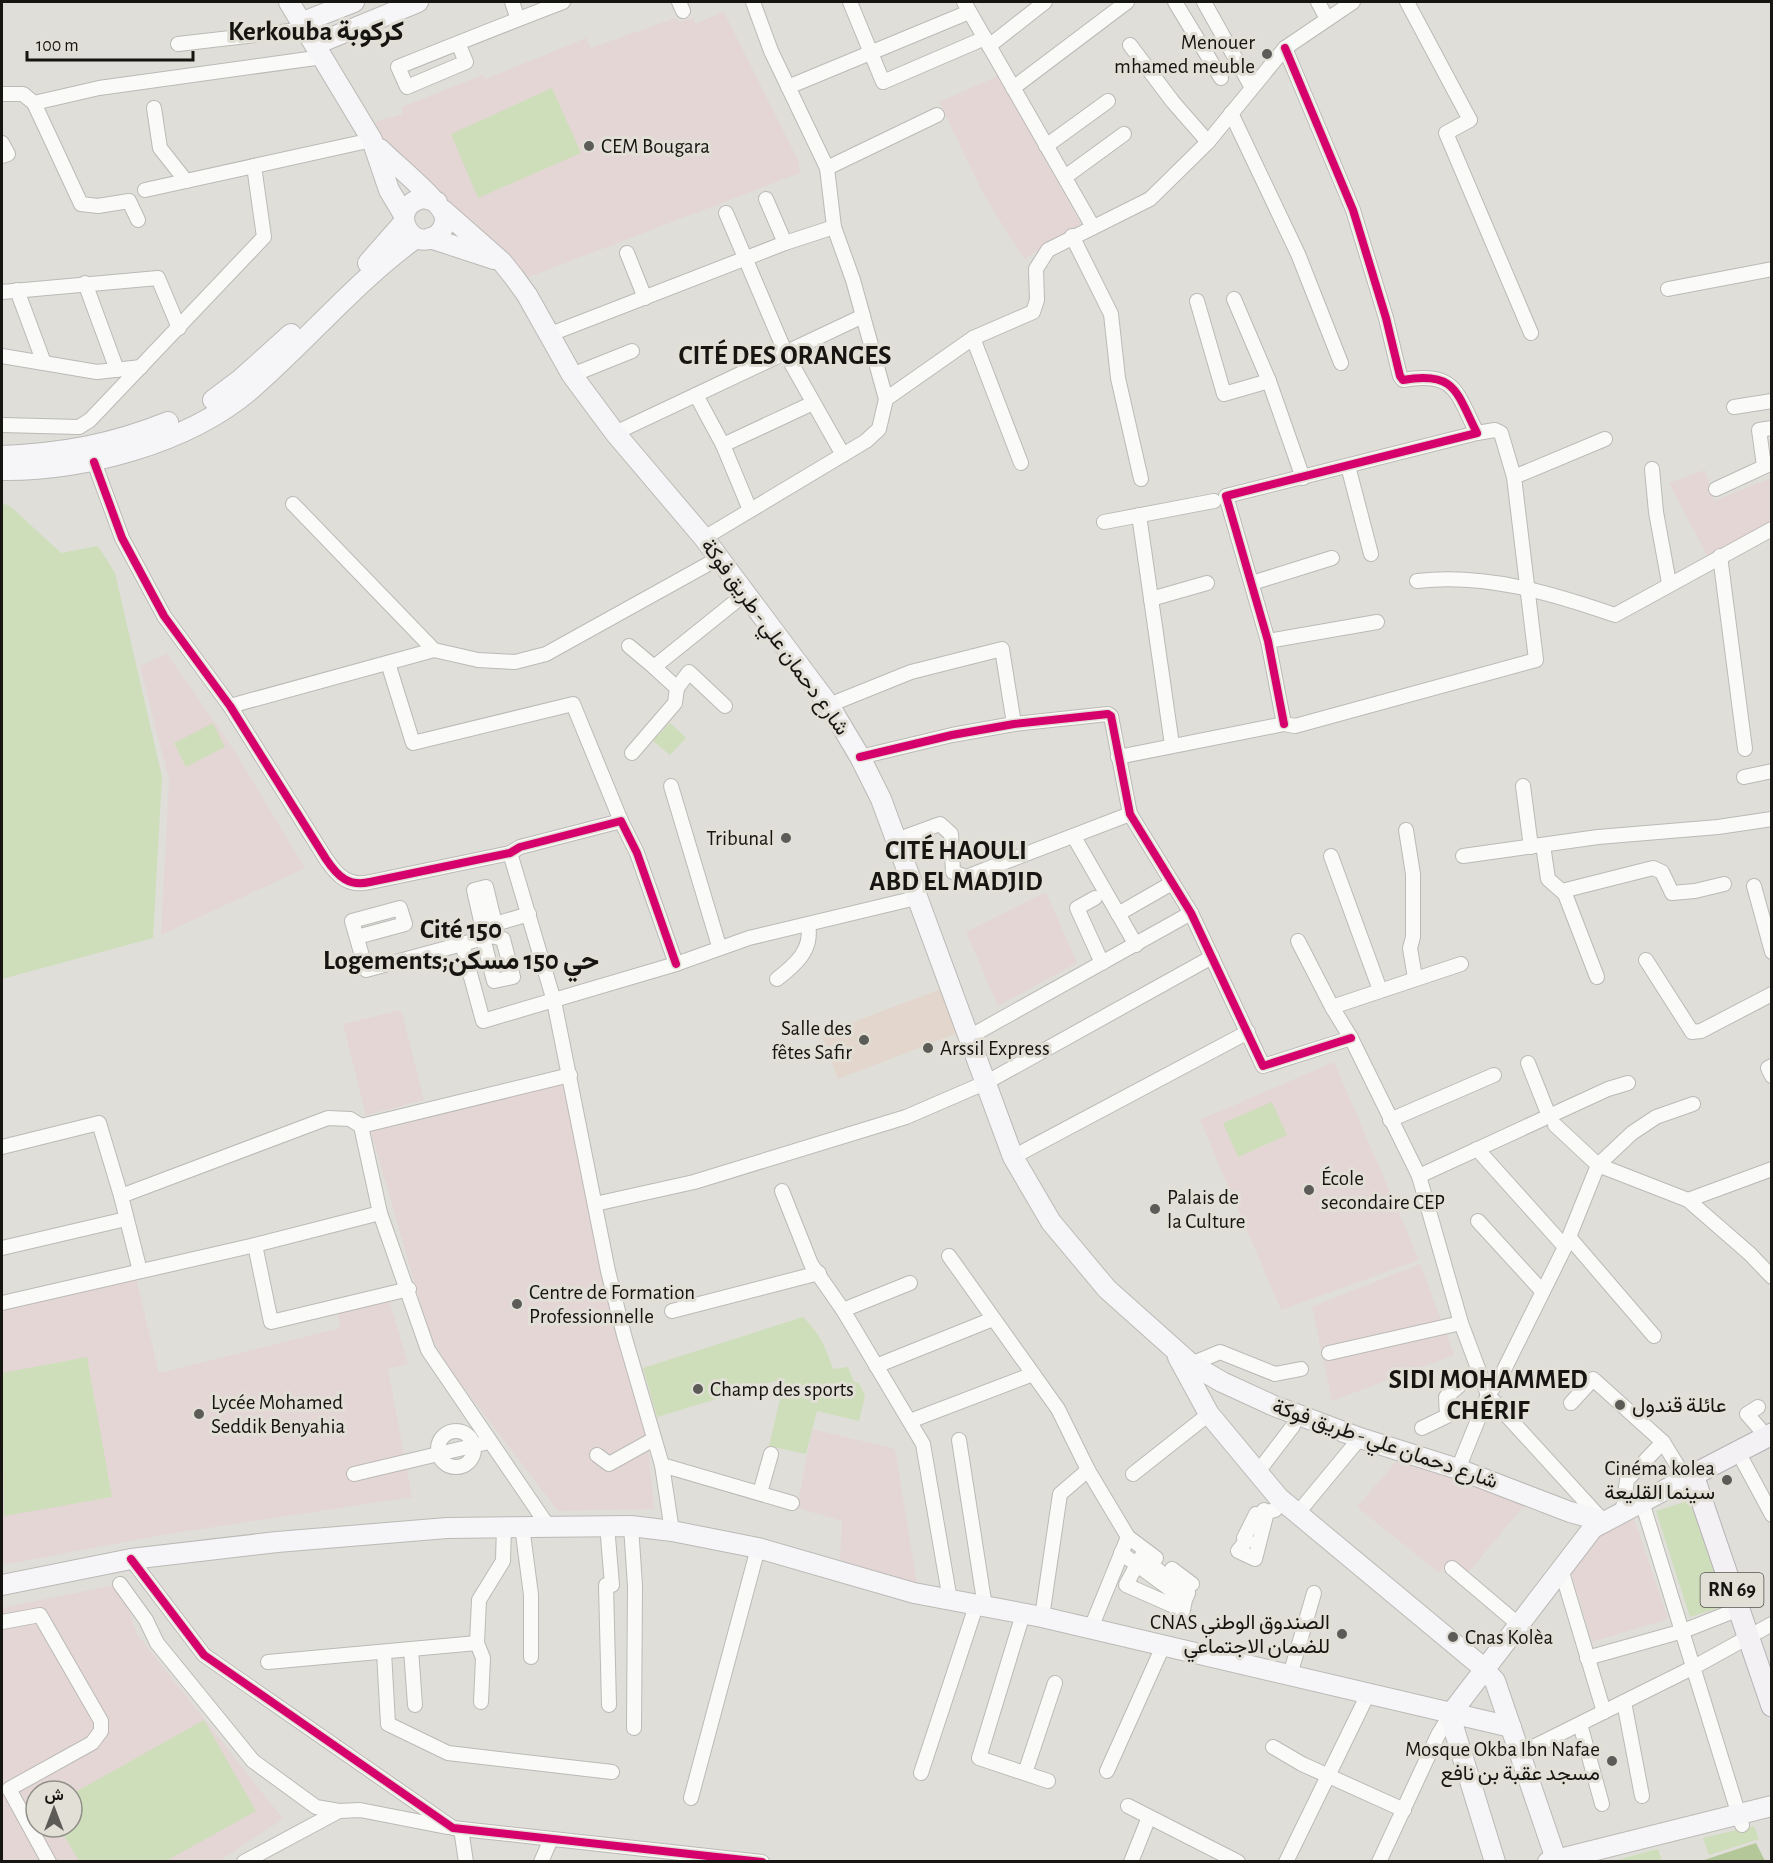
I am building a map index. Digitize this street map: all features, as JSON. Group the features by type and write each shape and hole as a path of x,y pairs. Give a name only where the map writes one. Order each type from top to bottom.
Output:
{"main road":[{"name":"شارع دحمان علي - طريق فوكة","path":"289,2 372,140 389,190 413,228"},
{"path":"312,38 354,2"},
{"path":"312,38 418,2"},
{"name":"شارع دحمان علي - طريق فوكة","path":"372,140 397,167 502,262 527,295 572,375 615,433 704,538 829,705 860,757 881,799 1013,1157 1051,1222 1107,1289 1191,1364 1272,1405 1360,1438 1458,1469 1570,1512 1603,1521"},
{"path":"2,456 66,452 94,447 135,435 217,399 372,259 413,228 442,230 445,224 440,206 424,198 417,199 406,208 413,228 502,262"},
{"path":"2,470 33,470 94,462 141,448 204,420 232,403 273,369 382,263 413,228"},
{"path":"1174,1349 1209,1414 1257,1473 1282,1509 1495,1681 1521,1753 1554,1861 1740,1819 1772,1816"},
{"path":"1495,1862 1454,1729 1452,1712 1585,1537 1603,1521 1769,1435"},
{"name":"RN 69","path":"1689,1476 1739,1609 1772,1706"},
{"path":"2,1586 131,1559 277,1542 513,1526 631,1526 672,1531 758,1548 950,1600 1033,1615 1164,1644 1511,1727"},
{"path":"1594,1862 1740,1819 1772,1806"}],"street":[{"path":"512,2 518,19"},
{"path":"458,43 466,62 407,87 398,67 458,43 518,19 563,2"},
{"path":"704,538 843,455 879,429 886,399 863,316 834,227 827,168 788,87 753,2"},
{"path":"850,2 883,82 987,42 1045,2"},
{"path":"1013,88 1127,2"},
{"path":"1175,2 1221,78"},
{"path":"1204,2 1251,86"},
{"path":"1318,2 1327,19"},
{"path":"886,399 973,338 1033,312 1036,308 1035,282 1040,259 1048,250 1150,199 1171,182 1208,142 1251,86 1285,48 1353,2"},
{"path":"1407,2 1470,120 1446,133 1531,333"},
{"path":"788,87 871,55 966,4 1093,227"},
{"path":"178,44 312,38"},
{"path":"34,103 312,38"},
{"path":"1130,45 1173,102 1208,142"},
{"path":"1285,48 1353,210 1386,318 1400,376 1403,380 1436,378 1453,387 1477,433"},
{"path":"2,94 22,94 34,103 81,204 98,206 129,201 138,220"},
{"path":"1046,146 1108,101"},
{"path":"154,108 160,148 186,181"},
{"path":"1232,113 1298,254 1341,363"},
{"path":"827,168 937,116"},
{"path":"1065,177 1124,134"},
{"path":"145,190 372,140"},
{"path":"2,143 8,154 2,156"},
{"path":"2,425 79,428 90,420 264,237 254,166"},
{"path":"766,200 785,243"},
{"path":"726,213 786,354 843,455"},
{"path":"548,335 785,243 834,227"},
{"path":"1072,236 1111,314 1118,378 1141,479"},
{"path":"627,253 645,298"},
{"path":"1668,289 1772,269"},
{"path":"2,292 158,278 179,328"},
{"path":"85,283 117,370"},
{"path":"17,290 44,363"},
{"path":"1234,299 1269,381 1303,478"},
{"path":"1197,301 1224,394 1269,381"},
{"path":"615,433 863,316"},
{"path":"973,338 1021,463"},
{"path":"572,375 632,351"},
{"path":"2,356 97,372 141,367"},
{"path":"696,395 723,445 750,510"},
{"path":"1734,407 1772,401"},
{"path":"723,445 813,403"},
{"path":"1716,489 1768,465 1759,430 1772,428"},
{"path":"1118,757 1284,724 1295,726 1536,660 1514,477 1501,433 1495,430 1477,433 1226,496 1268,641 1284,724"},
{"path":"1514,477 1605,439"},
{"path":"94,462 122,538 143,580 193,658 230,706 326,859 342,879 357,885 510,853 520,847 621,821"},
{"path":"1348,466 1371,554"},
{"path":"1652,470 1656,512 1670,583"},
{"path":"1104,522 1214,501"},
{"path":"293,504 434,650"},
{"path":"1139,515 1172,745"},
{"path":"1417,581 1461,580 1528,588 1615,615 1772,529"},
{"path":"1720,556 1745,749"},
{"path":"230,706 434,650 478,660 505,662 515,662 546,654 719,558"},
{"path":"1252,583 1332,558"},
{"path":"1151,600 1207,583"},
{"path":"654,668 746,593"},
{"path":"1268,641 1377,622"},
{"path":"629,646 677,688"},
{"path":"829,705 911,672 1002,649 1014,724"},
{"path":"388,663 413,743 573,704 637,854 676,964"},
{"path":"632,753 675,703 677,688 689,672 726,706"},
{"path":"860,757 1014,724 1108,714 1111,716 1130,814 1191,913 1263,1066 1351,1038"},
{"path":"1744,777 1772,771"},
{"path":"670,786 719,946"},
{"path":"1523,786 1537,846 1548,879 1562,891 1597,977"},
{"path":"896,840 940,824 951,834 953,872 966,877 1130,814"},
{"path":"1463,856 1772,819"},
{"path":"1406,830 1413,874 1413,937 1410,948 1415,978"},
{"path":"1074,837 1136,945"},
{"path":"510,853 554,1001 624,1335 662,1465 672,1531"},
{"path":"1332,856 1380,990"},
{"path":"1562,891 1653,868 1662,872 1672,893 1695,891 1724,884"},
{"path":"1118,914 1172,883"},
{"path":"1754,886 1772,952"},
{"path":"462,944 483,1020 676,964 719,946 916,898"},
{"path":"1095,898 1077,908 1102,963"},
{"path":"969,1037 1191,913"},
{"path":"357,937 366,970 462,944 529,914"},
{"path":"777,979 804,954 810,935 808,925"},
{"path":"1298,941 1332,1007 1351,1038 1419,1176 1461,1323 1488,1395 1603,1521"},
{"path":"596,1204 694,1182 831,1142 906,1117 987,1082 1212,957"},
{"path":"1646,960 1692,1032 1701,1031 1772,994"},
{"path":"1332,1007 1461,964"},
{"path":"1013,1157 1248,1032"},
{"path":"1528,1062 1552,1121 1598,1166 1688,1200 1750,1254 1772,1277"},
{"path":"1772,1066 1768,1068 1772,1076"},
{"path":"361,1126 570,1075"},
{"path":"1390,1120 1494,1075"},
{"path":"1419,1176 1477,1149 1552,1121 1628,1083"},
{"path":"1458,1469 1488,1395 1500,1378 1567,1242 1598,1166 1632,1133 1656,1117 1693,1104"},
{"path":"121,1196 328,1118 350,1119 361,1126 380,1213 409,1289 432,1359 548,1526"},
{"path":"2,1147 99,1123 140,1271"},
{"path":"1477,1149 1654,1336"},
{"path":"1688,1200 1772,1169"},
{"path":"783,1191 811,1264 843,1310 923,1444 950,1600"},
{"path":"2,1300 255,1245 380,1213"},
{"path":"2,1248 126,1218"},
{"path":"1478,1221 1542,1291"},
{"path":"255,1245 271,1322 409,1289"},
{"path":"949,1256 1058,1409 1088,1470 1128,1537 1192,1584"},
{"path":"672,1311 819,1273"},
{"path":"843,1310 910,1283"},
{"path":"876,1366 993,1319"},
{"path":"1329,1353 1461,1323"},
{"path":"1191,1364 1220,1352 1275,1374 1301,1369"},
{"path":"1446,1397 1477,1370"},
{"path":"910,1421 1033,1374"},
{"path":"1572,1403 1593,1380 1663,1442 1689,1476"},
{"path":"1422,1428 1447,1416 1446,1397 1441,1383"},
{"path":"1758,1407 1747,1414 1769,1435"},
{"path":"1133,1474 1209,1414"},
{"path":"1257,1473 1293,1426"},
{"path":"1282,1509 1360,1438"},
{"path":"597,1455 609,1464 654,1439"},
{"path":"921,1773 980,1607 958,1440"},
{"path":"354,1474 489,1442"},
{"path":"1623,1509 1627,1480 1663,1442"},
{"path":"1737,1450 1772,1515"},
{"path":"760,1494 771,1454"},
{"path":"662,1465 792,1503"},
{"path":"1048,1781 979,1758 1033,1615 1060,1494 1088,1470"},
{"path":"1642,1502 1740,1819"},
{"path":"607,1525 612,1585 606,1585 609,1705"},
{"path":"481,1702 483,1658 477,1643 478,1600 503,1561 513,1526"},
{"path":"513,1526 531,1595 531,1657"},
{"path":"631,1526 634,1586 634,1728"},
{"path":"1091,1628 1128,1537"},
{"path":"691,1798 758,1548"},
{"path":"1121,1553 1185,1600 1183,1610 1126,1585 1137,1565"},
{"path":"131,1559 204,1655 457,1828 466,1862"},
{"path":"1452,1568 1518,1623"},
{"path":"1561,1569 1604,1712"},
{"path":"120,1584 146,1620 158,1643 253,1761 316,1807 339,1811 360,1810 457,1828 762,1862"},
{"path":"1290,1675 1314,1593"},
{"path":"1587,1658 1683,1631 1739,1609"},
{"path":"2,1622 40,1615 101,1721 101,1731 92,1743 5,1791 50,1862"},
{"path":"1521,1753 1694,1667 1772,1624"},
{"path":"268,1662 477,1643"},
{"path":"1107,1771 1164,1644"},
{"path":"411,1649 415,1705"},
{"path":"384,1652 388,1724 448,1753 612,1772"},
{"path":"1025,1773 1055,1683"},
{"path":"1286,1862 1368,1694"},
{"path":"1624,1702 1642,1796"},
{"path":"1379,1862 1438,1735 1452,1712"},
{"path":"1580,1724 1602,1804"},
{"path":"1273,1747 1404,1810"},
{"path":"1128,1806 1238,1862"},
{"path":"244,1862 339,1811"},
{"path":"1131,1862 1149,1816"},
{"path":"540,1862 551,1839"}],"shaded area":[{"name":"CEM Bougara","path":"724,12 798,160 800,173 521,280 383,141 375,122 402,114 402,107 482,75 486,79 586,38 591,48 676,18 680,22 693,18 696,24"},
{"path":"998,76 1081,224 1024,259 984,195 939,102"},
{"path":"1705,470 1714,501 1771,478 1771,527 1708,557 1669,483"},
{"path":"167,654 234,750 305,868 161,935 169,780 140,666"},
{"path":"1046,892 1077,963 998,1006 966,932"},
{"path":"941,989 958,1033 838,1079 821,1034"},
{"path":"401,1010 424,1100 366,1115 343,1024"},
{"name":"École secondaire CEP","path":"1334,1062 1419,1260 1281,1310 1200,1120"},
{"name":"Centre de Formation Professionnelle","path":"567,1083 647,1437 654,1509 558,1511 445,1363 428,1329 370,1128"},
{"path":"1420,1264 1454,1355 1332,1401 1312,1307"},
{"name":"Lycée Mohamed Seddik Benyahia","path":"135,1274 159,1373 340,1328 338,1311 389,1300 408,1364 388,1369 412,1497 162,1535 2,1565 2,1308"},
{"path":"812,1429 895,1449 917,1583 840,1560 842,1521 797,1508"},
{"path":"1400,1457 1527,1502 1467,1574 1450,1560 1439,1573 1357,1507"},
{"path":"1631,1518 1634,1519 1668,1619 1592,1642 1570,1568 1596,1536"},
{"path":"120,1584 137,1634 283,1819 219,1861 2,1862 2,1608"}],"green space":[{"path":"552,88 581,153 478,198 451,134"},
{"path":"2,503 10,506 61,553 98,546 115,573 162,777 153,938 2,979"},
{"path":"213,723 225,747 186,767 174,743"},
{"path":"670,723 686,738 670,755 653,741"},
{"path":"1272,1102 1287,1135 1238,1157 1223,1123"},
{"name":"Champ des sports","path":"803,1317 821,1341 833,1369 848,1367 854,1382 859,1383 865,1396 859,1421 817,1411 806,1454 769,1446 785,1378 657,1417 643,1368"},
{"path":"87,1357 112,1497 4,1516 2,1373"},
{"path":"1694,1499 1728,1605 1690,1617 1656,1511"},
{"path":"204,1720 256,1811 166,1861 79,1861 66,1839 84,1839 84,1787"},
{"path":"1754,1826 1759,1839 1709,1855 1703,1838"},
{"path":"1756,1843 1765,1861 1701,1861"},
{"path":"1658,1849 1662,1861 1613,1861"}],"cycle path":[{"path":"1284,724 1268,641 1226,496 1477,433 1458,396 1444,382 1421,378 1403,380 1400,376 1386,318 1353,210 1285,48"},
{"path":"94,462 122,538 164,616 230,706 326,859 340,876 350,882 370,882 510,853 520,847 621,821 637,853 676,964"},
{"path":"860,757 952,735 1014,724 1108,714 1111,716 1130,814 1191,913 1263,1066 1351,1038"},
{"path":"131,1559 204,1655 453,1828 762,1862"}],"place":[{"name":"Menouer mhamed meuble","path":"1267,54"},
{"name":"CEM Bougara","path":"589,146"},
{"name":"Tribunal","path":"786,838"},
{"name":"Salle des fêtes Safir","path":"864,1040"},
{"name":"Arssil Express","path":"928,1048"},
{"name":"École secondaire CEP","path":"1309,1190"},
{"name":"Palais de la Culture","path":"1155,1209"},
{"name":"Centre de Formation Professionnelle","path":"517,1304"},
{"name":"Champ des sports","path":"698,1389"},
{"name":"عائلة قندول","path":"1620,1405"},
{"name":"Lycée Mohamed Seddik Benyahia","path":"199,1414"},
{"name":"Cinéma kolea سينما القليعة","path":"1727,1480"},
{"name":"CNAS الصندوق الوطني للضمان الاجتماعي","path":"1342,1634"},
{"name":"Cnas Kolèa","path":"1453,1637"},
{"name":"Mosque Okba Ibn Nafae مسجد عقبة بن نافع","path":"1612,1761"}],"district":[{"name":"Kerkouba كركوبة","path":"316,31"},
{"name":"CITÉ DES ORANGES","path":"785,355"},
{"name":"CITÉ HAOULI ABD EL MADJID","path":"956,866"},
{"name":"Cité 150 Logements;حي 150 مسكن","path":"461,944"},
{"name":"SIDI MOHAMMED CHÉRIF","path":"1488,1394"}]}
